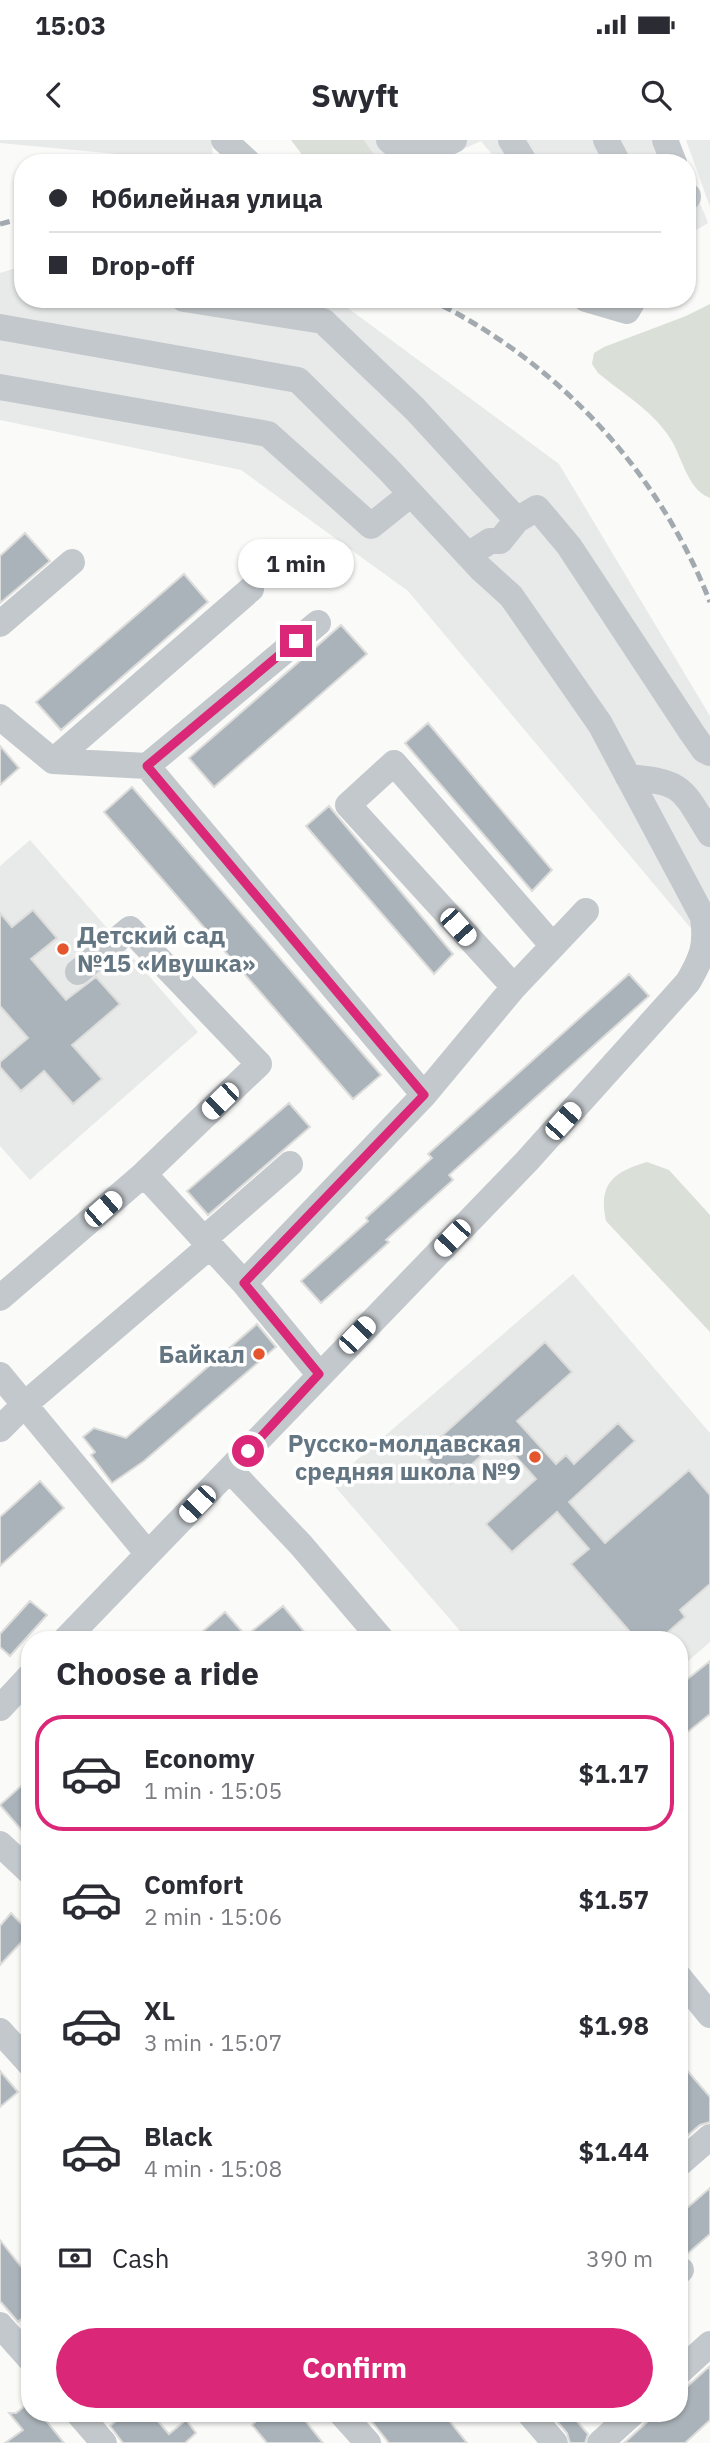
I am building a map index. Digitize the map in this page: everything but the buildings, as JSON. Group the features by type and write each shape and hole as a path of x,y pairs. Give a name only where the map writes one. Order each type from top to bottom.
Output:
{"street":[{"path":"224,140 239,154"},
{"path":"389,140 410,152 431,152 453,140"},
{"path":"241,308 323,321 415,409 517,520"},
{"path":"614,308 627,312 629,308"},
{"path":"0,327 298,380 511,596 600,724 703,917 705,934 699,985 319,1374 74,1631"},
{"path":"0,387 268,434 371,526 411,494"},
{"path":"468,555 490,541 500,541 517,520 537,508 569,546 692,733 704,750 710,753"},
{"path":"0,625 72,562"},
{"path":"53,761 251,589"},
{"path":"0,717 53,761 147,766 318,623"},
{"path":"513,988 348,805 394,763 553,946"},
{"path":"147,766 424,1095"},
{"path":"628,777 657,779 672,784 685,794 710,834"},
{"path":"244,1283 424,1095 513,988 586,911"},
{"path":"0,1298 144,1174 259,1064 130,929 79,972"},
{"path":"0,1429 207,1243 290,1164"},
{"path":"144,1174 244,1283 319,1374"},
{"path":"0,1375 148,1554"},
{"path":"230,1470 301,1545 375,1631"},
{"path":"0,1708 21,1686"},
{"path":"0,1844 21,1864"},
{"path":"688,1988 710,2015"},
{"path":"0,2031 21,2054"},
{"path":"688,2156 710,2137"},
{"path":"0,2325 21,2349"},
{"path":"688,2364 710,2344"},
{"path":"86,2422 104,2443"},
{"path":"349,2422 368,2443"},
{"path":"537,2422 555,2443"},
{"path":"600,2443 623,2422"}],"shaded area":[{"path":"0,140 212,140 213,154 117,154 0,143"},
{"path":"291,140 364,140 374,154 302,154"},
{"path":"364,140 675,140 680,154 492,154 481,141 452,154 374,154"},
{"path":"686,140 710,140 710,207 696,168 696,154 691,154"},
{"path":"696,193 708,223 696,230"},
{"path":"14,269 14,308 348,308 559,464 710,716 710,951 408,591 241,470 0,420 0,273"},
{"path":"710,304 710,498 695,487 673,443 661,426 598,373 592,364 594,353 604,347"},
{"name":"Детский сад №15 «Ивушка»","path":"30,840 198,1032 30,1180 0,1146 0,866"},
{"path":"647,1162 669,1170 710,1215 710,1332 606,1221 604,1198 611,1181 625,1170"},
{"name":"Русско-молдавская средняя школа №9","path":"573,1274 710,1433 710,1642 688,1661 688,1631 460,1631 331,1482"}],"railway":[{"path":"0,224 14,220"},
{"path":"446,308 476,324 520,354 560,387 598,424 632,464 662,508 688,554 710,602"}],"place":[{"name":"Детский сад №15 «Ивушка»","path":"63,949"},
{"name":"Байкал","path":"259,1354"},
{"name":"Русско-молдавская средняя школа №9","path":"535,1457"}],"route":[{"path":"248,1451 319,1374 244,1283 424,1095 147,766 296,641"}]}
